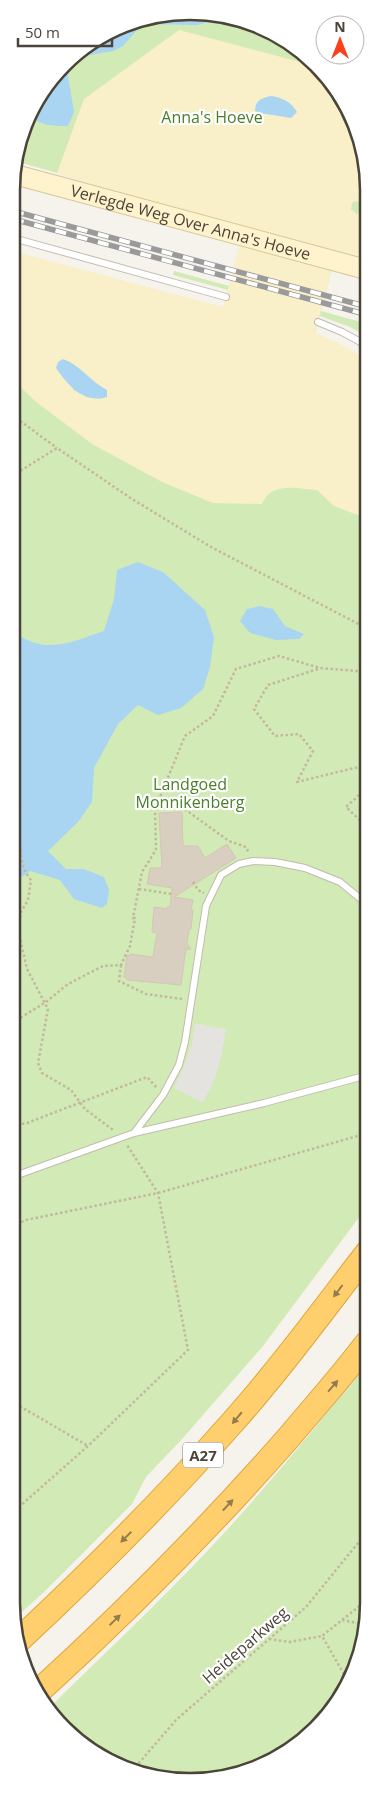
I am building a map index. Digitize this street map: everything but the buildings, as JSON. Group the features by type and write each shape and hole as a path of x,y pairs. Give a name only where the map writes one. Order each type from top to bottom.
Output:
{"highway":[{"name":"A27","path":"23,1635 82,1581 163,1499 232,1423 302,1339 360,1263"},
{"path":"43,1688 206,1529 360,1353"}],"main road":[{"name":"Verlegde Weg Over Anna's Hoeve","path":"21,176 360,268"}],"lane":[{"path":"20,240 226,297"},
{"path":"318,322 360,342"},
{"path":"134,1133 163,1095 179,1065 185,1042 206,906 221,875 239,864 253,861 275,862 304,868 340,882 360,898"},
{"path":"20,1173 134,1133 360,1077"},
{"path":"47,1694 79,1654"}],"path":[{"path":"20,421 132,499 211,547 360,625"},
{"path":"20,471 57,448"},
{"path":"191,1000 146,994 119,981 121,964 130,946 135,918 133,918 142,872 156,850 154,809 185,736 213,716 236,670 279,656 320,668 360,671"},
{"path":"320,668 268,686 254,709 275,736 299,734 313,751 297,782 360,768"},
{"path":"20,782 21,863 25,874 31,880 28,900 21,912 20,918"},
{"path":"360,794 346,807 360,820"},
{"path":"154,809 183,808 229,841 246,847 253,861"},
{"path":"193,882 198,890 211,896"},
{"path":"139,889 172,894"},
{"path":"20,938 27,968 48,1009 38,1063 42,1073 71,1090 85,1109 122,1137 158,1194 188,1350 88,1446 20,1506"},
{"path":"20,1019 46,1002 68,984 103,966 121,964"},
{"path":"20,1124 147,1077 163,1095"},
{"path":"20,1223 158,1194 360,1135"},
{"path":"20,1406 88,1446"},
{"name":"Heideparkweg","path":"138,1764 176,1720 306,1607 360,1541"},
{"path":"269,1639 290,1642 322,1636 360,1606"},
{"path":"342,1620 359,1623"},
{"path":"322,1636 344,1674"}],"green space":[{"name":"Landgoed Monnikenberg","path":"179,20 212,21 255,33 284,49 302,62 325,87 337,105 351,135 357,157 360,179 360,261 336,254 321,311 360,322 360,333 320,316 310,352 360,391 360,1216 263,1346 183,1438 146,1477 132,1504 20,1614 20,271 218,327 228,290 173,275 174,271 229,286 244,228 191,216 22,163 29,135 43,105 62,78 78,62 115,38 135,29"},
{"path":"360,1371 359,1625 351,1658 337,1688 325,1706 302,1731 275,1750 245,1764 212,1772 179,1773 157,1770 125,1760 87,1738 70,1723 53,1704 221,1537 292,1456"}],"sand":[{"path":"179,30 303,63 310,70 325,87 342,115 351,135 360,179 360,202 352,203 351,209 357,214 360,212 360,261 336,254 315,333 337,342 360,356 360,516 334,506 317,490 278,489 266,497 262,504 213,503 162,482 92,444 35,401 20,387 20,253 223,307 244,228 191,216 57,173 84,99","holes":["271,96 281,98 273,114 260,113 260,99","69,361 107,390 100,399 73,390"]}],"shaded area":[{"path":"195,1023 226,1028 215,1078 203,1103 174,1088 192,1044"}],"water":[{"path":"179,20 212,21 197,25 154,24"},
{"path":"139,28 123,46 113,51 86,56 115,38"},
{"path":"69,71 68,76 74,112 68,126 36,120 43,105"},
{"path":"271,96 286,101 297,112 291,118 255,111 256,104 260,100"},
{"path":"63,359 75,365 107,390 107,397 91,398 77,392 56,368 58,362"},
{"path":"138,562 163,572 205,610 214,637 210,667 203,689 181,708 158,715 138,705 118,724 94,768 92,802 78,822 48,851 66,869 84,869 104,877 109,890 107,904 102,908 74,899 60,880 30,871 20,878 20,636 35,643 57,645 80,640 104,631 114,599 117,570"},
{"path":"260,606 273,609 285,626 304,634 299,639 276,640 250,633 240,621 247,609"}],"railway":[{"path":"20,213 360,305"},
{"path":"20,221 360,313"}],"park label":[{"name":"Anna's Hoeve","path":"212,117"}]}
